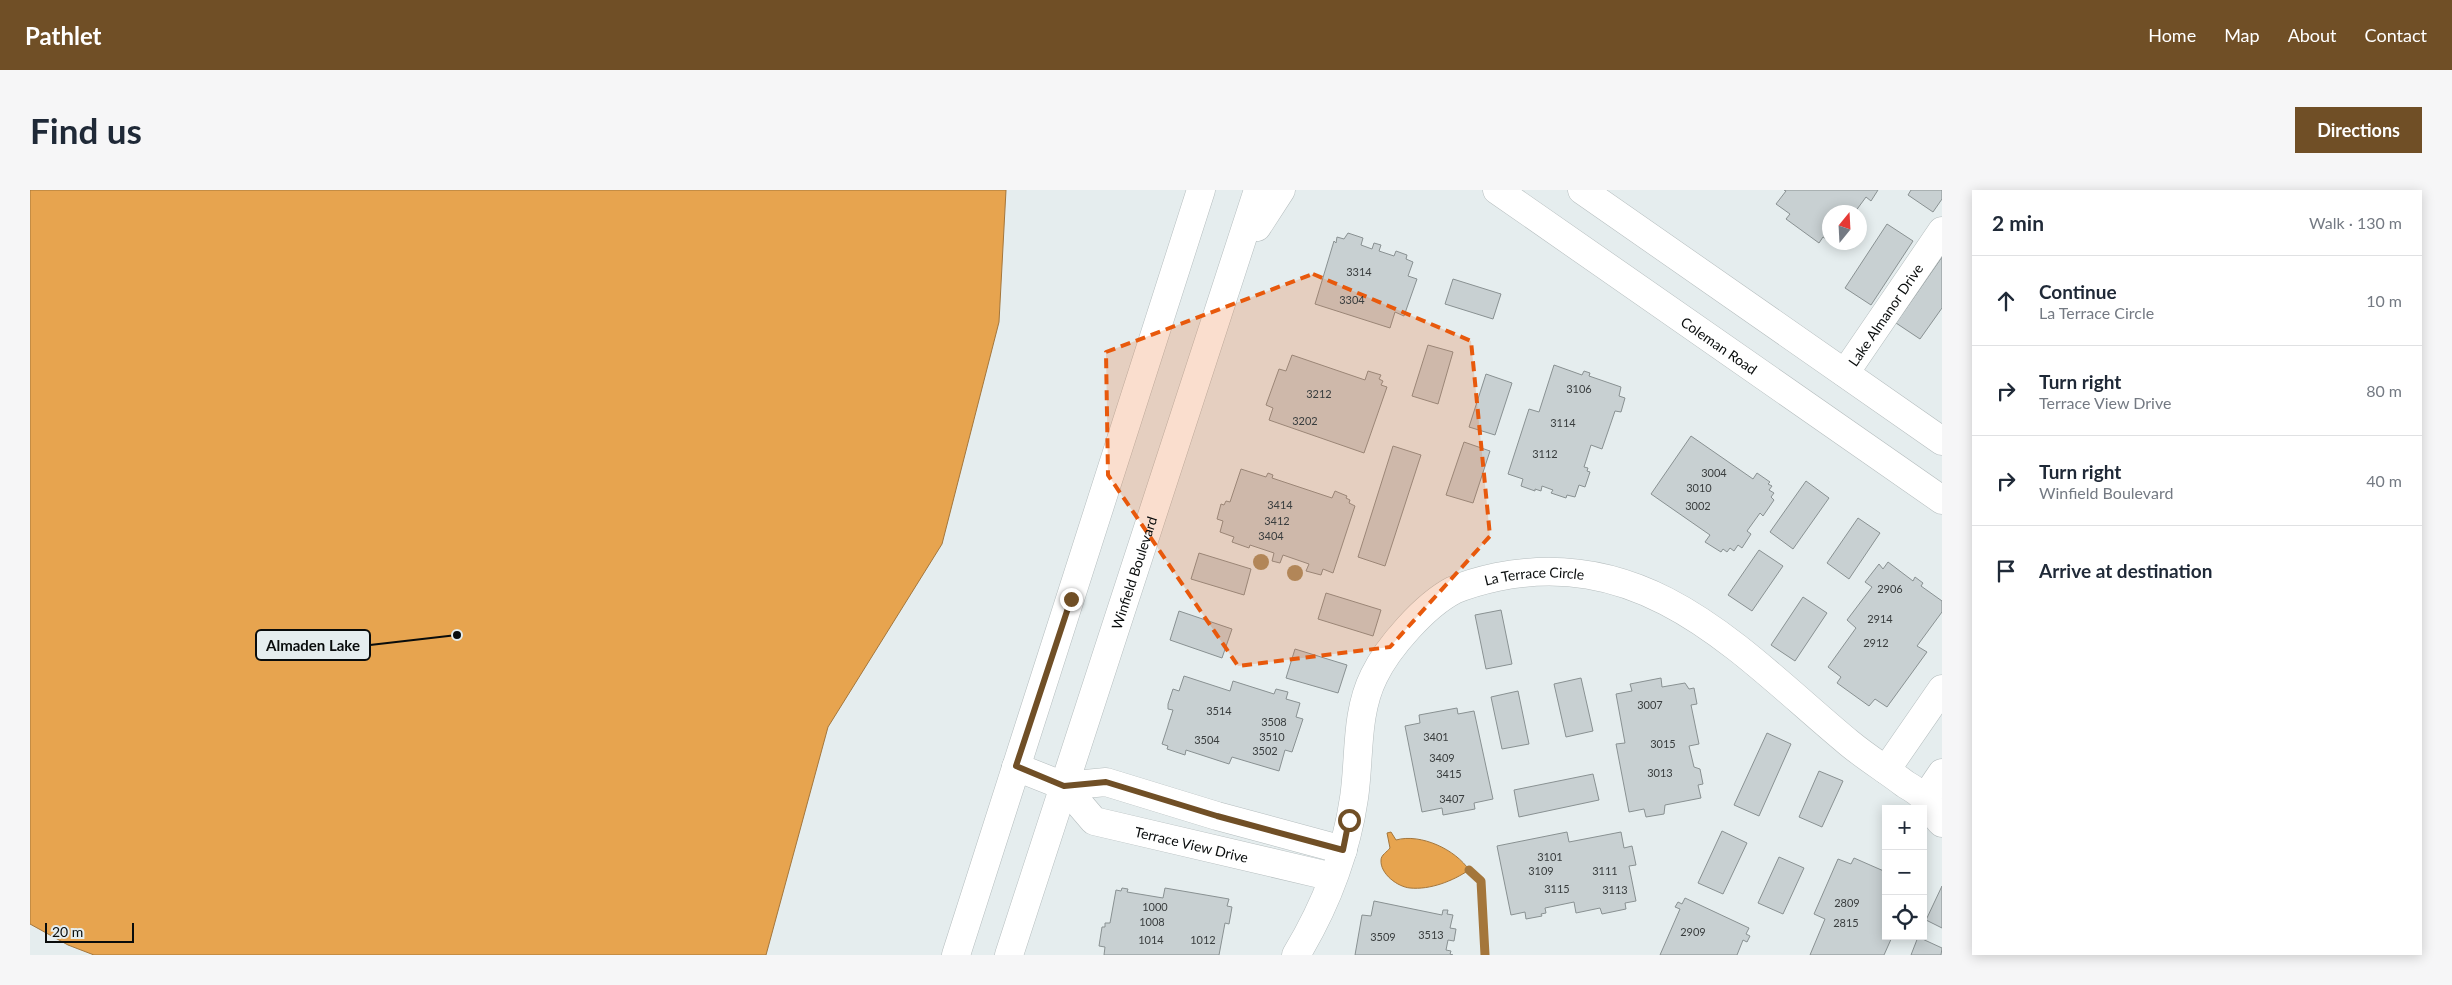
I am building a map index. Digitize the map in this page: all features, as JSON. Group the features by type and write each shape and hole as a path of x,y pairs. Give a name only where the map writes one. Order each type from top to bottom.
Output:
{"street":[{"path":"956,955 1201,190"},
{"name":"Winfield Boulevard","path":"1010,955 1258,190"},
{"path":"1237,258 1281,190"},
{"name":"Coleman Road","path":"1497,190 1942,500"},
{"path":"1582,190 1942,441"},
{"name":"Lake Almanor Drive","path":"1845,373 1942,231"},
{"name":"La Terrace Circle","path":"1296,955 1322,906 1343,850 1354,797 1360,725 1373,677 1398,640 1432,606 1453,591 1482,580 1514,574 1574,572 1630,586 1674,605 1717,631 1755,661 1851,745 1925,798 1936,818 1942,823"},
{"path":"1886,770 1942,689"},
{"name":"Terrace View Drive","path":"1016,766 1064,786 1094,822 1334,877"},
{"path":"1925,798 1942,773"},
{"name":"Terrace View Drive","path":"1064,786 1106,782 1217,816 1343,850"}],"highlighted area":[{"path":"1313,274 1471,341 1490,536 1390,647 1238,666 1108,475 1106,352"}],"shaded area":[{"path":"30,190 1006,190 999,322 942,544 828,727 766,955 94,955 68,945 30,924"},
{"path":"1391,832 1396,840 1416,839 1437,845 1456,856 1469,870 1449,881 1425,888 1410,888 1400,885 1387,875 1381,865 1382,857 1390,848 1387,833"}],"building":[{"path":"1784,190 1878,190 1871,201 1866,197 1860,205 1822,205 1822,238 1819,243 1786,219 1790,214 1776,204 1786,191"},
{"path":"1911,190 1942,190 1942,199 1933,212 1908,195"},
{"path":"1887,224 1913,241 1871,305 1845,288"},
{"path":"1348,233 1363,238 1361,245 1372,249 1374,243 1381,245 1379,251 1394,256 1396,251 1407,255 1406,259 1413,262 1408,276 1417,279 1404,316 1395,312 1390,328 1315,304 1334,241 1336,243 1337,237 1344,239"},
{"path":"1942,257 1942,308 1920,339 1896,323"},
{"path":"1453,279 1501,294 1493,319 1445,304"},
{"path":"1428,345 1453,352 1438,404 1412,396"},
{"path":"1292,355 1365,380 1368,371 1381,375 1379,379 1383,381 1381,385 1387,387 1364,453 1269,420 1273,408 1266,405 1279,369 1286,371"},
{"path":"1554,365 1582,375 1584,371 1590,373 1589,376 1621,387 1619,396 1625,398 1621,412 1615,411 1602,449 1591,445 1584,467 1588,468 1587,471 1590,472 1585,487 1579,485 1575,497 1567,495 1566,498 1551,493 1553,490 1542,486 1541,491 1535,489 1535,491 1521,486 1523,479 1508,474 1529,409 1539,412"},
{"path":"1486,374 1512,383 1495,435 1469,427"},
{"path":"1691,436 1753,479 1757,473 1770,482 1768,484 1772,486 1769,490 1774,493 1771,497 1774,500 1763,516 1760,513 1747,531 1751,534 1742,548 1738,545 1734,551 1730,548 1727,552 1723,549 1721,552 1705,542 1710,535 1651,494"},
{"path":"1464,442 1490,451 1473,503 1446,495"},
{"path":"1393,446 1421,455 1385,566 1358,557"},
{"path":"1241,469 1266,477 1268,473 1273,475 1272,478 1332,498 1335,491 1347,496 1346,498 1350,500 1349,503 1355,506 1333,573 1323,569 1321,575 1306,571 1309,564 1283,555 1280,563 1272,561 1274,553 1250,545 1249,548 1232,542 1234,537 1220,532 1223,521 1217,519 1221,504 1224,505 1226,501 1230,502"},
{"path":"1806,481 1829,498 1793,549 1770,532"},
{"path":"1858,518 1880,533 1849,579 1827,563"},
{"path":"1759,550 1783,566 1752,611 1728,595"},
{"path":"1199,553 1251,569 1244,595 1191,579"},
{"path":"1888,562 1913,581 1915,577 1923,583 1921,586 1942,601 1942,612 1917,646 1927,652 1887,707 1875,699 1869,706 1837,683 1841,677 1828,667 1856,628 1847,620 1872,587 1865,582 1879,564 1883,569"},
{"path":"1326,593 1381,610 1373,636 1318,619"},
{"path":"1803,597 1827,613 1795,661 1771,645"},
{"path":"1501,610 1512,664 1486,669 1475,615"},
{"path":"1179,611 1232,629 1222,658 1170,640"},
{"path":"1295,649 1347,665 1338,693 1286,678"},
{"path":"1184,676 1230,691 1233,681 1274,694 1276,689 1288,692 1286,699 1300,703 1296,717 1303,719 1292,752 1285,750 1279,771 1232,757 1229,764 1186,750 1185,755 1167,749 1168,746 1162,744 1173,710 1168,709 1168,704 1173,689 1179,691"},
{"path":"1581,678 1593,731 1566,737 1554,684"},
{"path":"1661,678 1662,687 1685,683 1689,689 1694,688 1697,704 1691,705 1699,744 1689,746 1694,767 1700,769 1703,784 1698,785 1701,798 1665,805 1664,814 1646,817 1644,809 1629,812 1616,744 1625,743 1616,694 1632,691 1630,684"},
{"path":"1518,691 1529,744 1502,749 1491,697"},
{"path":"1457,708 1458,714 1474,711 1493,799 1474,803 1475,809 1443,815 1442,808 1422,812 1405,726 1420,723 1419,715"},
{"path":"1767,733 1791,744 1759,816 1734,805"},
{"path":"1819,771 1843,781 1822,827 1799,817"},
{"path":"1593,774 1599,800 1519,817 1514,790"},
{"path":"1722,831 1747,843 1723,894 1698,883"},
{"path":"1567,832 1569,842 1621,832 1624,848 1632,846 1636,865 1629,866 1636,901 1625,903 1626,909 1602,914 1600,908 1576,913 1574,902 1545,908 1546,913 1541,914 1542,916 1526,919 1525,912 1511,915 1497,846"},
{"path":"1779,857 1804,868 1783,914 1758,903"},
{"path":"1854,858 1882,870 1882,940 1891,940 1884,955 1810,955 1825,919 1814,914 1838,859 1851,864"},
{"path":"1942,886 1942,928 1927,920"},
{"path":"1122,888 1128,889 1127,892 1163,898 1165,888 1229,899 1227,906 1232,907 1229,924 1225,923 1219,955 1104,955 1105,947 1099,946 1102,927 1105,927 1105,923 1110,923 1116,890 1121,891"},
{"path":"1685,898 1749,928 1746,934 1750,936 1747,942 1743,940 1737,955 1660,955 1680,909 1675,907 1678,902 1682,904"},
{"path":"1374,901 1442,915 1443,910 1448,910 1447,914 1453,915 1450,928 1456,929 1454,941 1448,940 1446,950 1451,951 1450,954 1453,955 1355,955 1362,915 1371,916"},
{"path":"1917,940 1925,940 1942,948 1941,955 1911,955"}],"waterway":[{"path":"1469,870 1481,881 1485,955"}],"place":[{"name":"Almaden Lake","path":"457,635"}],"route":[{"path":"1071,599 1016,766 1064,786 1106,782 1217,816 1343,850 1349,820"}]}
